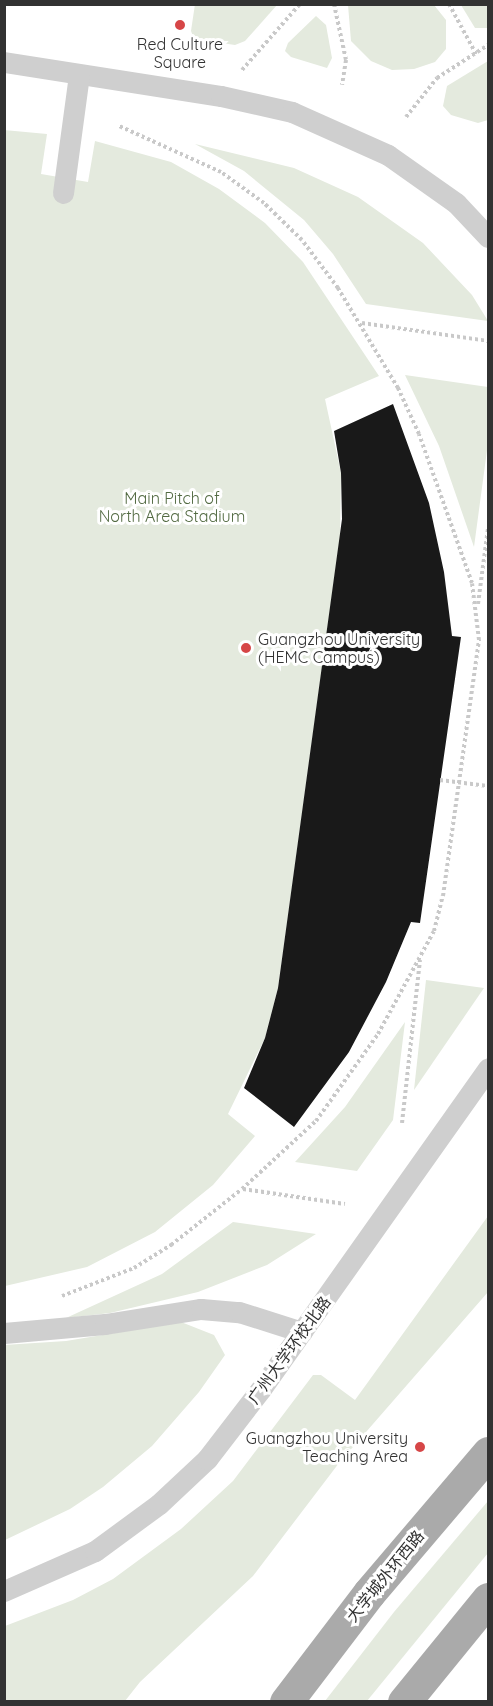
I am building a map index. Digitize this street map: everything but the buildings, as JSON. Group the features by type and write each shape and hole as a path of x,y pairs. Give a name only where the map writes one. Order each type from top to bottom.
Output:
{"main road":[{"name":"大学城外环西路","path":"286,1701 369,1593 489,1453"},
{"path":"404,1701 489,1599"}],"lane":[{"path":"4,62 221,96 292,112 388,155 446,196 489,237"},
{"path":"63,193 79,75"},
{"name":"广州大学环校北路","path":"4,1591 95,1551 186,1481 237,1423 489,1068"},
{"path":"4,1333 75,1328 201,1309 239,1312 302,1332"}],"path":[{"path":"221,96 300,4"},
{"path":"334,4 346,60 342,85"},
{"path":"449,4 476,54"},
{"path":"406,117 436,78 489,45"},
{"path":"119,126 221,172 264,203 302,240 362,324 419,434 477,607"},
{"path":"362,324 489,341"},
{"path":"58,1297 99,1284 153,1257 242,1189 316,1121 347,1082 421,957 434,931 443,896 479,640 477,607 489,528"},
{"path":"440,780 489,786"},
{"path":"402,1124 421,957"},
{"path":"242,1189 345,1204"}],"green space":[{"path":"195,4 277,5 245,41 235,45 194,39 191,31"},
{"path":"348,5 434,5 446,20 446,49 435,62 414,69 392,70 371,61 351,41"},
{"path":"461,5 488,5 488,28 475,28"},
{"path":"316,16 326,25 332,58 327,68 291,57 285,51 288,43"},
{"path":"488,61 488,120 478,123 451,115 443,106 447,86"},
{"name":"Main Pitch of North Area Stadium","path":"4,130 47,134 41,174 88,182 95,141 171,162 219,189 265,223 303,262 379,376 325,399 341,473 340,537 278,988 265,1038 228,1114 255,1136 213,1185 155,1232 87,1267 5,1286"},
{"path":"195,144 294,168 358,197 423,243 472,295 488,321 366,304 333,254 304,220 244,171"},
{"path":"405,375 488,387 488,443 474,547 439,446"},
{"path":"426,980 484,988 414,1090"},
{"path":"405,1022 393,1120 357,1171 295,1162 345,1107"},
{"path":"488,1216 488,1292 339,1463 253,1576 140,1682 125,1701 5,1701 5,1626 73,1600 113,1579 181,1529 233,1481 313,1375 321,1375 355,1400"},
{"path":"233,1222 316,1234 267,1265 198,1292 110,1313 66,1318 162,1274"},
{"path":"181,1322 214,1335 225,1355 199,1392 152,1446 103,1487 70,1509 5,1540 4,1345 66,1341"},
{"path":"488,1501 488,1553 367,1701 325,1701 394,1612"}],"place":[{"name":"Red Culture Square","path":"180,25"},
{"name":"Guangzhou University (HEMC Campus)","path":"246,648"},
{"name":"Guangzhou University Teaching Area","path":"420,1447"}]}
